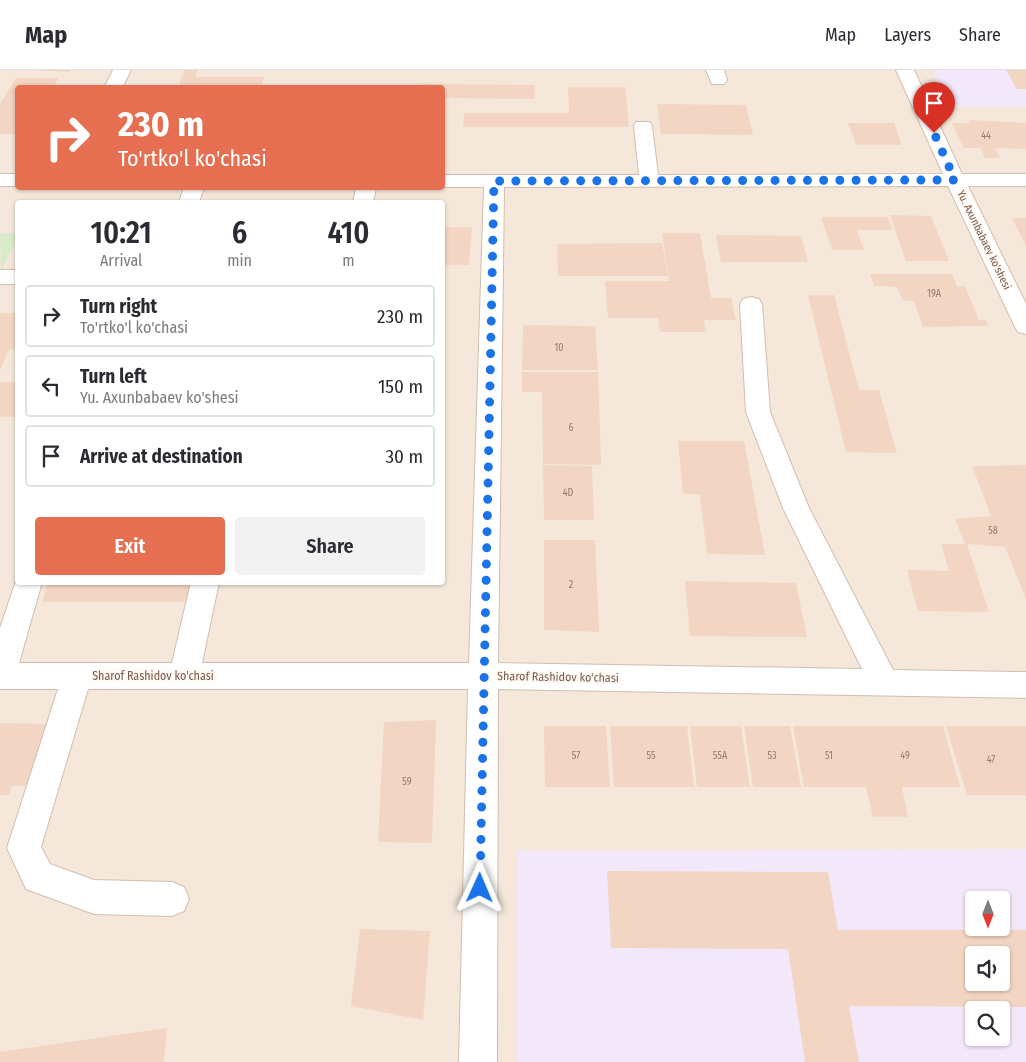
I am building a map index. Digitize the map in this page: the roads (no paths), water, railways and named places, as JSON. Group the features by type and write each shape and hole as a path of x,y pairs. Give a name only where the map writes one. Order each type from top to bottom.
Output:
{"street":[{"path":"114,85 122,70"},
{"name":"Yu. Axunbabaev ko'shesi","path":"905,70 955,180 1026,327"},
{"path":"643,126 649,181"},
{"path":"0,180 15,180"},
{"path":"445,181 1026,180"},
{"path":"478,1062 483,676 494,181"},
{"path":"0,277 15,277"},
{"path":"752,304 758,412 796,508 884,683"},
{"path":"0,676 27,585"},
{"path":"184,676 204,585"},
{"name":"Sharof Rashidov ko'chasi","path":"0,676 483,676 1026,685"},
{"path":"78,676 24,848 38,877 94,897 172,899"}]}
